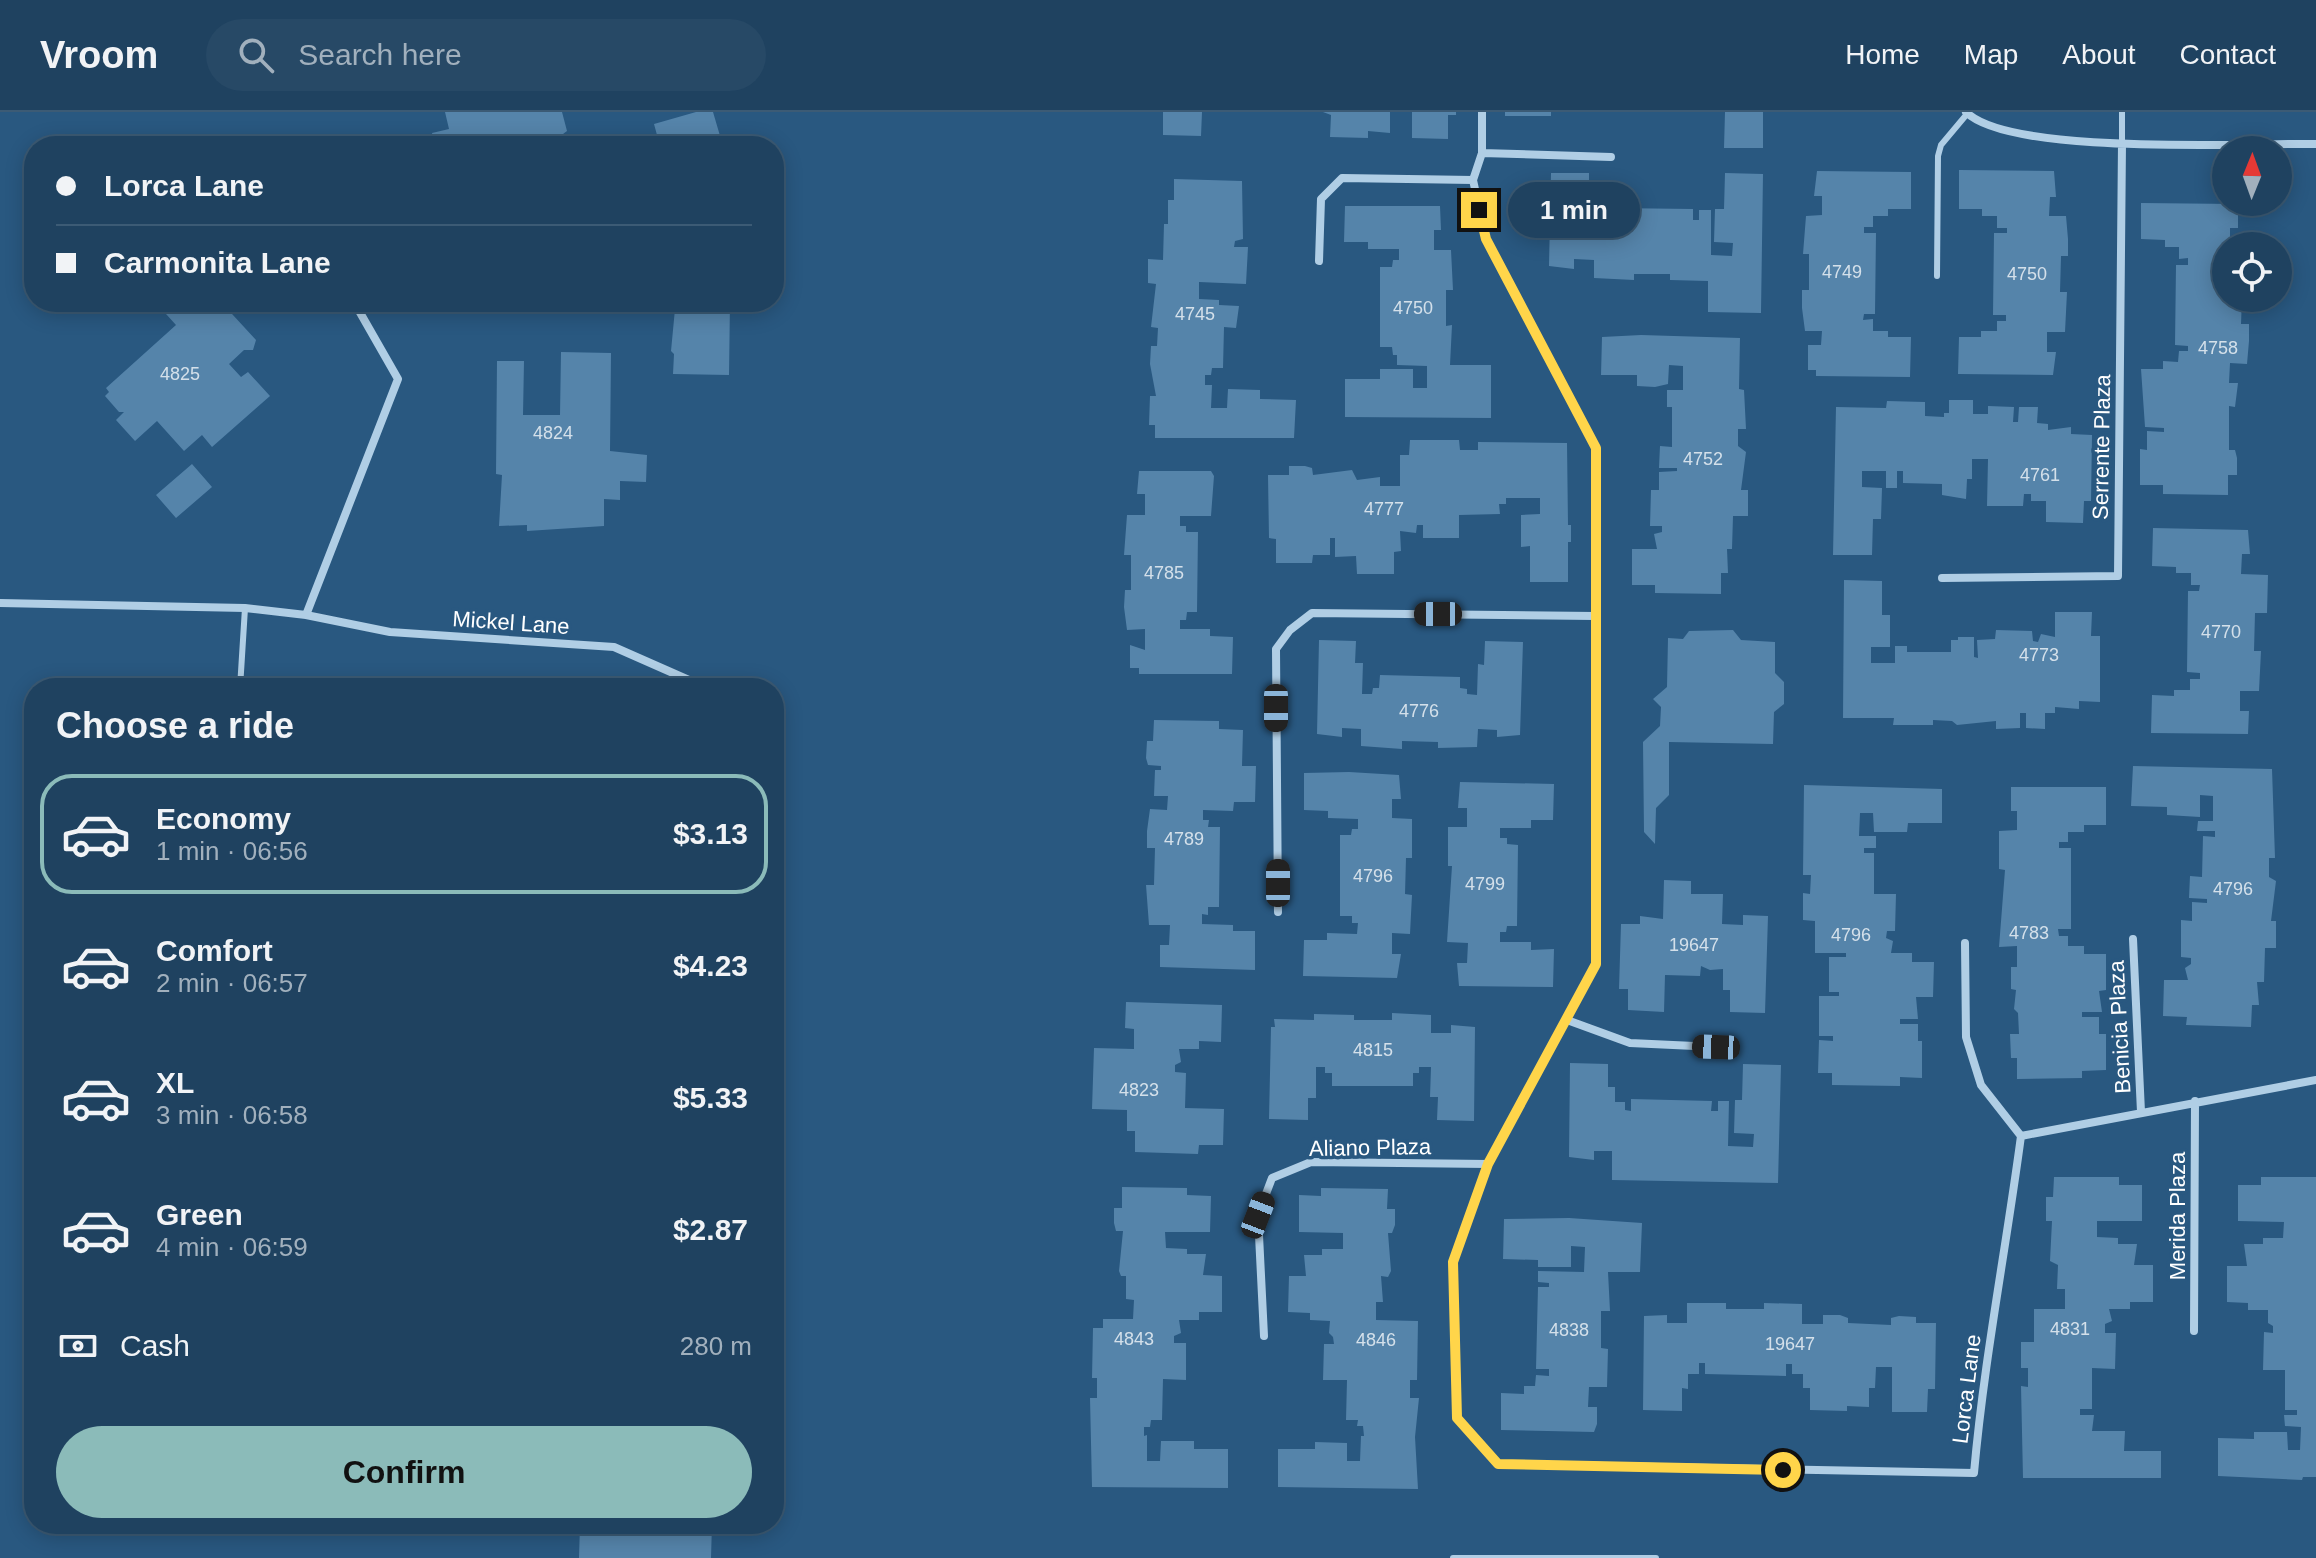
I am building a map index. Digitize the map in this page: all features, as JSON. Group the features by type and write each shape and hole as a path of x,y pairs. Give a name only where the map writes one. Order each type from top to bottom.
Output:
{"street":[{"path":"1482,112 1482,153 1473,180 1486,239 1596,448 1596,964 1488,1164"},
{"path":"1967,113 1982,124 2014,134 2122,143 2316,144"},
{"name":"Serrente Plaza","path":"1942,578 2118,576 2122,143"},
{"path":"1482,153 1611,157"},
{"path":"1319,261 1321,199 1342,178 1473,180"},
{"path":"306,615 398,379 360,312"},
{"name":"Mickel Lane","path":"0,603 245,608 306,615 390,632 614,647 684,678"},
{"path":"1278,912 1276,649 1290,630 1312,613 1595,616"},
{"name":"Benicia Plaza","path":"2133,939 2141,1112"},
{"path":"1965,943 1966,1037 1981,1085 2021,1136 2316,1080"},
{"path":"1567,1020 1630,1043 1716,1047"},
{"name":"Merida Plaza","path":"2194,1331 2195,1101"},
{"name":"Lorca Lane","path":"1488,1164 1453,1262 1457,1418 1498,1464 1974,1473 1983,1373 2006,1249 2021,1136"},
{"name":"Aliano Plaza","path":"1264,1336 1258,1215 1272,1178 1311,1162 1488,1164"}],"lane":[{"path":"2122,112 2122,143"},
{"path":"1937,276 1938,156 1941,145 1967,113"},
{"path":"241,678 245,608"},
{"path":"1453,1558 1656,1558"}],"building":[{"path":"445,112 562,112 567,131 560,136 433,136 432,133 449,129"},
{"path":"696,112 713,112 720,136 657,136 654,124"},
{"path":"1163,112 1202,112 1201,136 1163,135"},
{"path":"1323,112 1390,112 1390,133 1368,131 1368,138 1330,137 1331,115"},
{"path":"1412,112 1456,112 1456,115 1448,115 1448,139 1412,138"},
{"path":"1505,112 1551,112 1551,116 1505,116"},
{"path":"1725,112 1763,112 1763,148 1724,148"},
{"path":"1959,170 2054,171 2056,197 2050,197 2049,216 2066,216 2068,256 2061,256 2060,292 2067,292 2065,332 2047,332 2047,352 2056,352 2053,375 1958,374 1959,337 1981,337 1981,331 1997,331 1997,321 2006,321 2006,315 1993,315 1994,233 2007,233 2007,228 1997,228 1997,216 1982,216 1982,209 1959,209"},
{"path":"1817,171 1911,172 1911,209 1888,209 1888,216 1873,216 1873,227 1864,227 1864,233 1876,233 1875,314 1864,314 1863,320 1873,319 1873,331 1888,331 1888,337 1911,337 1910,377 1816,376 1816,370 1808,370 1808,345 1821,345 1822,331 1805,331 1802,308 1802,290 1809,290 1809,254 1803,254 1806,216 1822,215 1822,196 1814,196"},
{"path":"1551,173 1589,173 1589,195 1595,195 1595,209 1606,210 1606,219 1612,220 1613,208 1693,209 1693,220 1699,220 1699,210 1711,210 1711,255 1732,256 1733,243 1714,242 1715,209 1724,209 1725,173 1763,174 1761,313 1708,312 1708,281 1670,280 1670,274 1634,274 1634,280 1594,278 1594,260 1574,259 1574,269 1549,266"},
{"path":"1174,179 1242,181 1243,239 1235,241 1234,247 1248,247 1246,284 1199,282 1199,299 1219,300 1219,305 1239,306 1236,328 1224,327 1223,368 1212,368 1211,375 1205,375 1205,385 1212,385 1211,408 1227,408 1228,389 1260,390 1260,399 1296,400 1294,438 1155,438 1155,425 1149,425 1150,396 1156,396 1150,364 1151,346 1157,346 1158,328 1151,327 1156,284 1148,283 1148,259 1163,260 1164,224 1168,224 1168,200 1174,200"},
{"path":"2141,203 2212,204 2212,216 2238,216 2238,228 2230,228 2230,232 2212,232 2212,312 2241,312 2241,324 2249,324 2247,364 2230,363 2229,383 2238,383 2235,407 2229,406 2229,450 2235,450 2237,475 2228,475 2228,495 2163,494 2163,485 2140,485 2140,449 2147,450 2147,431 2164,432 2164,428 2145,427 2141,369 2163,369 2163,361 2178,362 2179,351 2188,351 2188,346 2175,345 2176,265 2188,265 2188,258 2179,259 2179,247 2165,247 2165,240 2141,239"},
{"path":"1345,206 1440,206 1441,230 1434,230 1434,250 1451,250 1453,290 1446,290 1446,326 1452,325 1450,365 1491,365 1491,418 1345,417 1345,379 1380,379 1380,369 1413,369 1413,388 1427,388 1427,366 1397,365 1397,355 1393,355 1392,347 1380,347 1380,267 1392,267 1393,260 1399,260 1399,249 1368,249 1368,242 1344,242"},
{"path":"230,312 256,340 253,350 244,350 229,364 241,377 248,372 270,396 212,447 202,435 184,451 157,421 135,441 116,420 124,412 119,412 105,396 109,392 106,388 176,325 166,314"},
{"path":"675,312 730,312 729,375 673,374 674,354 671,351"},
{"path":"1602,337 1740,338 1739,389 1744,390 1746,429 1738,429 1738,446 1746,452 1741,490 1748,490 1748,516 1733,516 1732,549 1727,549 1728,573 1721,573 1721,594 1655,593 1655,585 1632,585 1632,549 1657,549 1654,534 1662,532 1662,526 1650,526 1651,490 1659,490 1659,472 1677,471 1677,468 1659,468 1660,446 1672,447 1672,407 1667,407 1667,390 1683,390 1683,366 1669,365 1668,384 1655,387 1637,386 1637,375 1601,375"},
{"path":"561,352 611,353 610,451 647,455 646,482 620,481 620,500 604,499 604,526 527,531 527,525 499,526 502,475 496,474 497,361 524,361 523,415 560,415"},
{"path":"1949,400 1973,400 1973,414 1988,414 1988,406 2014,407 2013,422 2018,422 2019,407 2038,407 2037,423 2048,424 2048,430 2071,427 2071,434 2092,435 2091,501 2084,501 2083,523 2046,522 2046,501 2031,501 2031,494 2024,494 2023,506 1987,506 1988,459 1972,459 1972,479 1967,479 1966,499 1942,495 1942,484 1903,483 1903,471 1897,471 1897,488 1886,488 1886,471 1862,471 1862,487 1882,488 1881,519 1873,519 1872,555 1833,555 1836,407 1886,408 1887,401 1925,402 1925,416 1944,417 1944,413 1949,413"},
{"path":"1410,440 1459,440 1460,450 1478,450 1478,442 1567,443 1568,525 1571,525 1568,582 1530,582 1530,546 1521,547 1521,515 1540,514 1540,498 1506,498 1506,504 1499,504 1500,514 1459,515 1459,538 1423,538 1423,525 1417,525 1416,533 1400,531 1401,551 1394,552 1394,574 1357,574 1356,556 1335,557 1335,538 1330,538 1330,555 1313,555 1312,563 1276,563 1276,539 1269,538 1268,475 1289,475 1289,466 1305,466 1312,468 1313,475 1352,470 1357,480 1380,477 1380,486 1400,486 1400,455 1409,455"},
{"path":"192,464 212,487 176,518 156,495"},
{"path":"1139,471 1211,471 1214,476 1211,516 1180,516 1180,526 1186,526 1186,532 1198,532 1197,612 1187,612 1186,620 1180,620 1180,629 1210,629 1210,636 1233,637 1232,674 1139,674 1139,668 1130,668 1130,645 1145,650 1145,629 1127,630 1124,607 1125,590 1131,590 1131,555 1124,555 1127,515 1145,515 1145,494 1137,494"},
{"path":"2153,528 2248,530 2250,554 2242,554 2241,574 2268,575 2267,613 2255,613 2254,651 2261,651 2259,691 2240,691 2240,711 2249,711 2248,734 2151,733 2152,695 2174,696 2174,690 2190,690 2190,679 2200,679 2200,673 2187,672 2188,591 2199,591 2200,585 2191,585 2191,573 2176,573 2176,567 2152,566"},
{"path":"1844,580 1882,581 1882,615 1890,615 1890,647 1871,647 1871,663 1895,663 1895,646 1907,646 1907,652 1951,652 1951,640 1958,640 1958,637 1974,637 1974,657 1978,658 1977,640 1995,639 1996,630 2032,631 2033,641 2038,642 2041,634 2055,637 2055,612 2092,612 2091,636 2100,636 2100,702 2079,701 2079,709 2055,707 2055,713 2045,713 2045,729 2026,728 2026,713 2020,713 2020,728 1996,729 1996,721 1957,725 1952,721 1933,720 1933,725 1893,725 1894,718 1843,718"},
{"path":"1733,630 1741,640 1775,642 1775,673 1784,682 1784,704 1774,712 1773,744 1669,742 1669,795 1656,808 1655,844 1644,832 1643,742 1660,726 1661,707 1653,699 1667,687 1668,638 1683,639 1689,631"},
{"path":"1319,640 1356,641 1355,663 1363,663 1362,694 1372,694 1373,688 1379,688 1380,675 1460,677 1460,688 1467,689 1467,694 1477,695 1478,664 1484,665 1485,641 1523,642 1520,735 1497,737 1497,730 1478,729 1477,747 1438,748 1438,742 1402,741 1402,749 1361,746 1361,729 1342,728 1342,737 1317,734"},
{"path":"1154,720 1219,721 1219,729 1243,730 1242,766 1256,766 1255,802 1234,802 1233,811 1203,810 1203,820 1209,820 1208,827 1220,827 1219,907 1208,907 1208,915 1202,914 1202,924 1233,925 1233,931 1255,931 1255,970 1160,967 1160,945 1169,945 1170,925 1149,925 1146,885 1154,885 1155,848 1147,848 1147,831 1150,809 1167,810 1168,796 1154,796 1155,770 1161,770 1161,766 1148,765 1146,758 1147,741 1153,741"},
{"path":"2133,766 2272,769 2275,858 2269,858 2269,877 2276,881 2271,921 2276,921 2276,948 2265,948 2264,982 2257,982 2259,1005 2252,1005 2251,1027 2186,1025 2187,1017 2163,1016 2164,980 2188,980 2185,968 2191,964 2191,958 2181,957 2181,920 2192,921 2192,902 2207,903 2207,899 2189,898 2190,876 2202,877 2203,836 2215,837 2215,831 2197,831 2198,821 2213,821 2213,796 2200,795 2200,817 2167,815 2167,807 2131,806"},
{"path":"1304,773 1399,775 1401,799 1392,799 1392,818 1412,819 1412,858 1406,858 1405,894 1412,895 1410,934 1392,933 1392,954 1401,954 1397,978 1303,976 1304,940 1327,940 1327,933 1357,934 1358,923 1352,923 1352,916 1340,916 1340,835 1351,835 1352,829 1358,829 1358,819 1328,818 1328,811 1304,810"},
{"path":"1460,782 1554,784 1553,820 1531,820 1531,828 1500,828 1500,838 1507,838 1507,844 1518,845 1517,926 1507,926 1506,932 1500,932 1500,942 1531,942 1531,950 1554,949 1553,987 1459,986 1457,963 1467,963 1468,943 1447,942 1452,866 1448,866 1448,827 1467,827 1467,808 1458,808"},
{"path":"1804,785 1942,789 1942,823 1908,823 1907,832 1874,832 1873,813 1860,813 1859,836 1876,836 1876,848 1864,848 1864,853 1874,853 1874,894 1896,894 1895,931 1887,931 1886,938 1893,941 1891,953 1912,953 1912,962 1934,962 1933,997 1916,997 1918,1019 1900,1019 1900,1024 1918,1024 1918,1041 1922,1041 1922,1078 1900,1077 1900,1086 1832,1085 1832,1073 1818,1073 1819,1040 1833,1041 1833,1036 1819,1036 1819,996 1839,996 1839,992 1829,992 1829,957 1846,957 1846,953 1815,953 1815,921 1803,920 1803,893 1810,894 1811,875 1803,875"},
{"path":"2011,787 2106,787 2106,825 2084,825 2084,832 2068,832 2068,842 2059,842 2059,848 2071,848 2071,929 2058,929 2059,936 2068,936 2068,946 2084,946 2084,954 2106,954 2106,990 2099,991 2102,1012 2082,1012 2082,1017 2099,1017 2099,1034 2106,1034 2106,1070 2082,1071 2082,1078 2017,1079 2017,1058 2011,1058 2010,1034 2019,1034 2018,1013 2014,1009 2016,990 2011,989 2011,967 2017,967 2017,946 1999,947 2005,870 1999,869 1999,831 2017,830 2017,811 2011,811"},
{"path":"1664,880 1691,881 1691,894 1723,894 1722,924 1743,925 1743,915 1768,916 1765,1013 1730,1012 1730,990 1723,990 1723,969 1710,970 1701,966 1700,976 1665,975 1664,1012 1628,1010 1628,989 1619,989 1621,924 1640,924 1640,916 1663,919"},
{"path":"1126,1002 1222,1005 1221,1042 1199,1041 1199,1049 1179,1049 1181,1062 1175,1065 1175,1072 1186,1073 1185,1108 1224,1109 1223,1145 1199,1145 1198,1154 1135,1152 1135,1131 1127,1131 1127,1110 1092,1109 1094,1048 1134,1049 1134,1029 1125,1028"},
{"path":"1392,1013 1431,1015 1431,1033 1451,1033 1451,1025 1475,1027 1474,1121 1437,1120 1438,1097 1430,1097 1431,1067 1419,1067 1419,1073 1413,1073 1413,1086 1332,1086 1332,1073 1325,1073 1325,1067 1316,1067 1316,1098 1308,1098 1308,1120 1269,1119 1271,1027 1275,1027 1274,1019 1314,1020 1314,1014 1354,1015 1354,1020 1392,1020"},
{"path":"1570,1063 1608,1064 1608,1087 1615,1087 1615,1102 1625,1102 1625,1110 1631,1111 1631,1099 1712,1101 1711,1111 1718,1111 1718,1101 1729,1101 1728,1146 1753,1147 1754,1134 1734,1133 1735,1100 1742,1100 1743,1064 1781,1065 1778,1183 1612,1180 1612,1151 1594,1151 1594,1160 1569,1157"},
{"path":"2054,1177 2119,1177 2119,1185 2142,1185 2142,1221 2097,1221 2097,1237 2118,1238 2118,1244 2137,1244 2134,1265 2153,1265 2153,1302 2130,1302 2130,1309 2109,1309 2112,1321 2105,1324 2105,1333 2116,1333 2115,1369 2092,1368 2092,1409 2080,1409 2080,1415 2094,1415 2092,1431 2125,1431 2124,1451 2161,1451 2161,1478 2023,1478 2021,1386 2028,1387 2028,1368 2021,1368 2021,1342 2034,1342 2034,1309 2065,1309 2065,1289 2057,1289 2058,1265 2050,1261 2052,1221 2046,1221 2046,1197 2053,1197"},
{"path":"2261,1177 2316,1177 2316,1477 2303,1477 2302,1480 2218,1476 2218,1438 2254,1439 2254,1432 2287,1432 2288,1450 2300,1450 2301,1427 2285,1426 2284,1415 2297,1415 2297,1410 2285,1410 2285,1370 2263,1370 2264,1332 2273,1333 2273,1326 2268,1323 2268,1310 2248,1310 2248,1303 2227,1302 2227,1266 2247,1266 2244,1244 2263,1244 2263,1238 2283,1238 2284,1222 2238,1221 2238,1185 2261,1185"},
{"path":"1122,1187 1187,1188 1187,1195 1211,1196 1210,1232 1165,1232 1166,1248 1187,1249 1187,1254 1206,1254 1203,1275 1222,1276 1222,1312 1199,1312 1199,1320 1179,1320 1181,1333 1174,1336 1174,1343 1186,1343 1186,1380 1163,1379 1162,1420 1151,1420 1150,1427 1144,1427 1144,1436 1147,1435 1147,1461 1160,1461 1161,1441 1194,1441 1194,1449 1228,1449 1228,1488 1092,1487 1090,1398 1097,1398 1097,1378 1092,1378 1093,1328 1103,1328 1103,1319 1133,1319 1134,1300 1126,1299 1126,1276 1121,1276 1119,1271 1123,1231 1116,1231 1114,1223 1114,1208 1122,1208"},
{"path":"1321,1188 1388,1189 1387,1209 1395,1209 1395,1225 1392,1233 1388,1233 1391,1271 1388,1277 1381,1276 1383,1302 1376,1302 1376,1320 1418,1321 1417,1380 1410,1380 1410,1398 1419,1398 1415,1437 1418,1489 1278,1487 1278,1449 1315,1449 1315,1442 1347,1443 1347,1461 1360,1461 1361,1436 1364,1436 1363,1426 1357,1426 1358,1420 1346,1420 1347,1380 1323,1380 1324,1344 1334,1344 1329,1333 1330,1321 1310,1320 1310,1313 1288,1312 1289,1276 1306,1276 1304,1255 1322,1255 1322,1249 1343,1249 1343,1233 1299,1232 1299,1195 1321,1196"},
{"path":"1569,1218 1642,1223 1640,1272 1608,1272 1610,1311 1601,1311 1601,1348 1608,1349 1607,1387 1589,1387 1588,1407 1597,1407 1597,1424 1594,1432 1501,1430 1501,1393 1524,1394 1524,1386 1535,1386 1536,1375 1549,1376 1549,1369 1536,1369 1538,1287 1549,1287 1549,1283 1538,1282 1538,1271 1584,1272 1585,1247 1571,1246 1571,1267 1538,1267 1538,1260 1503,1259 1504,1219"},
{"path":"1687,1303 1726,1303 1726,1309 1764,1309 1764,1303 1802,1304 1802,1324 1823,1324 1823,1315 1840,1315 1848,1318 1848,1323 1891,1325 1891,1318 1899,1316 1916,1317 1916,1323 1936,1323 1935,1389 1928,1389 1927,1412 1892,1412 1892,1367 1876,1367 1875,1388 1869,1388 1869,1407 1847,1406 1847,1411 1810,1410 1810,1388 1803,1388 1803,1374 1792,1374 1792,1364 1786,1364 1786,1376 1705,1374 1705,1363 1699,1363 1699,1374 1688,1374 1688,1389 1682,1388 1682,1411 1643,1410 1644,1316 1667,1315 1667,1323 1687,1323"},
{"path":"580,1534 712,1534 711,1558 579,1558"}],"route":[{"path":"1479,210 1486,239 1596,448 1596,964 1488,1164 1453,1262 1457,1418 1498,1464 1783,1470"}]}
